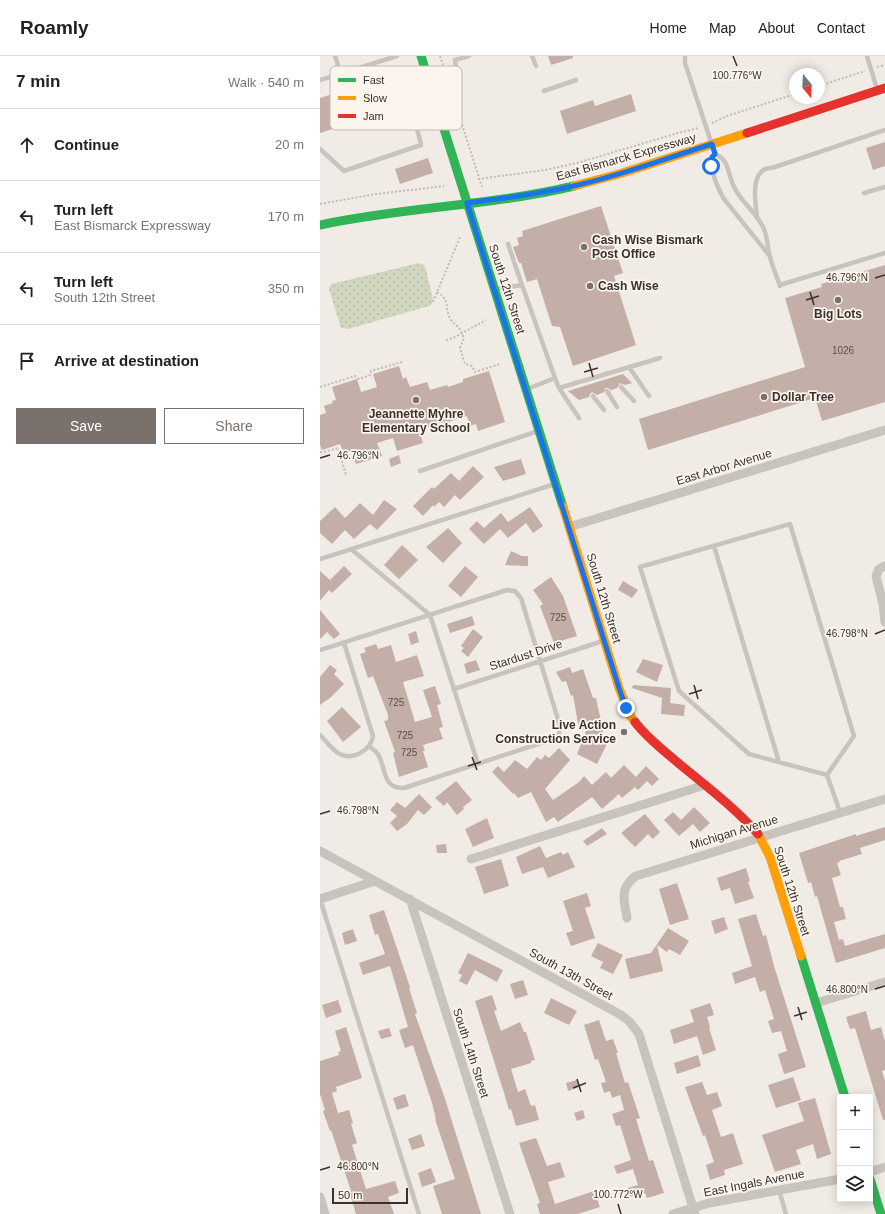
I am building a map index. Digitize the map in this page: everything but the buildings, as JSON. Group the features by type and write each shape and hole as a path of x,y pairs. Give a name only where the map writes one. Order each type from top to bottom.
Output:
{"street":[{"name":"South 12th Street","path":"421,56 424,66"},
{"name":"East Bismarck Expressway","path":"320,225 356,218 536,194 579,185 620,174 881,89"},
{"name":"South 12th Street","path":"444,130 623,701 635,723 652,742 705,785 748,823 760,837 770,857 844,1094"},
{"name":"East Arbor Avenue","path":"569,527 885,430"},
{"path":"885,566 880,569 876,576 883,604 885,622"},
{"path":"471,859 705,785"},
{"name":"Michigan Avenue","path":"627,918 624,898 625,886 636,876 885,799"},
{"name":"South 13th Street","path":"320,851 614,1011 629,1022 639,1034 694,1211"},
{"path":"320,899 374,881"},
{"name":"South 14th Street","path":"410,899 510,1214"},
{"path":"816,1003 885,982"},
{"path":"873,1171 885,1167"},
{"name":"East Ingals Avenue","path":"674,1214 694,1211 709,1203 837,1180"},
{"path":"873,1189 881,1214"},
{"path":"320,1197 325,1214"}],"lane":[{"path":"335,56 338,66"},
{"path":"365,66 397,56"},
{"path":"454,58 468,56"},
{"path":"532,56 536,66"},
{"path":"685,56 685,63 715,154 725,161 730,179 736,191 763,226 769,255"},
{"path":"867,56 871,69 881,89"},
{"path":"320,80 330,77"},
{"path":"544,91 576,80"},
{"path":"320,149 344,171 421,145 417,130"},
{"path":"758,218 755,186 758,178 765,169 885,130"},
{"path":"715,154 712,157 711,166 721,194 769,255 782,285 885,252"},
{"path":"864,193 885,187"},
{"path":"508,244 559,388 579,418"},
{"path":"494,289 522,285"},
{"path":"559,388 660,358"},
{"path":"629,367 649,396"},
{"path":"609,373 613,377"},
{"path":"594,377 599,382"},
{"path":"526,390 555,378"},
{"path":"580,382 585,386"},
{"path":"621,387 634,401"},
{"path":"607,391 617,407"},
{"path":"593,396 604,410"},
{"path":"420,470 539,431"},
{"path":"320,559 555,483"},
{"path":"790,524 854,736 827,775 749,754 679,691 640,567 790,524"},
{"path":"714,546 779,762"},
{"path":"351,549 430,615 478,764"},
{"path":"320,650 507,590 515,591 521,598 560,726 559,735 552,740 398,789 387,780 379,756 370,746"},
{"name":"Stardust Drive","path":"454,689 604,640"},
{"path":"320,735 339,754 345,756 359,754 370,746 372,741 373,736 344,643"},
{"path":"827,775 840,812"},
{"path":"320,899 419,1214"},
{"path":"779,1190 786,1214"}],"path":[{"path":"440,56 443,66"},
{"path":"825,84 885,65"},
{"path":"478,179 577,164 678,132 690,131 718,121 727,116 789,96"},
{"path":"462,127 478,179 482,187"},
{"path":"320,204 362,196 444,186"},
{"path":"433,302 460,237"},
{"path":"437,292 443,296 447,303 450,319 459,328 464,338 460,348 465,364 472,366 475,372 500,364"},
{"path":"446,340 462,334 486,320"},
{"path":"320,387 355,376 359,378 370,375 371,371 402,362"},
{"path":"320,452 338,448 346,475"}],"green space":[{"path":"419,263 425,267 433,299 432,304 348,329 341,328 329,289 331,284"}],"traffic: fast":[{"path":"421,56 424,66"},
{"path":"444,130 563,507"},
{"path":"320,225 383,214 511,198 574,186"},
{"path":"801,956 844,1094"},
{"path":"873,1189 881,1214"}],"traffic: slow":[{"path":"574,186 619,174 747,133"},
{"path":"563,507 619,688 629,714 635,722"},
{"path":"758,834 770,857 801,956"}],"traffic: jam":[{"path":"747,133 885,88"},
{"path":"635,722 655,743 729,805 758,834"}],"place":[{"name":"Cash Wise Bismark Post Office","path":"584,247"},
{"name":"Cash Wise","path":"590,286"},
{"name":"Big Lots","path":"838,300"},
{"name":"Dollar Tree","path":"764,397"},
{"name":"Jeannette Myhre Elementary School","path":"416,400"},
{"name":"Live Action Construction Service","path":"624,732"}],"route":[{"path":"626,708 467,203 536,194 579,185 620,174 712,144 715,154 712,157 711,166"}]}
